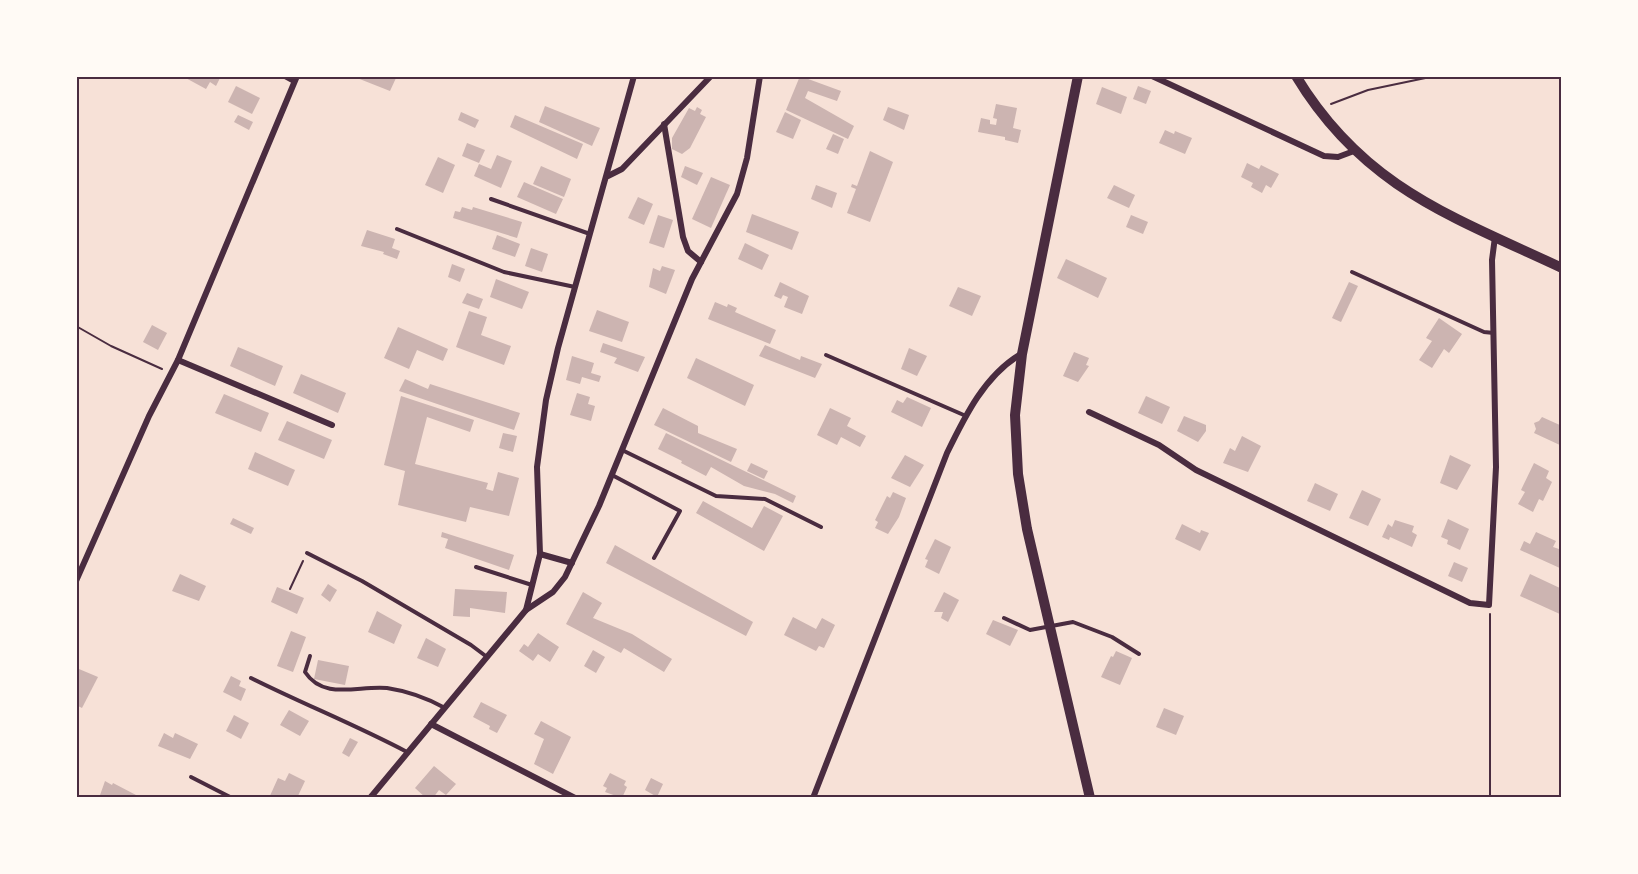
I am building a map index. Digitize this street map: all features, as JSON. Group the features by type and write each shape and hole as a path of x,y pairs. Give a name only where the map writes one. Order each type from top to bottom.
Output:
{"street":[{"path":"526,610 534,586 540,554 537,467 545,410 574,287 608,176 634,76"},
{"path":"608,176 622,169 711,76"},
{"path":"370,798 526,610 553,592 565,577 612,475 701,262 737,195 747,158 760,76"},
{"path":"1078,76 1022,354 1015,415 1018,474 1027,529 1090,798"},
{"path":"1152,76 1324,156 1338,157 1353,151"},
{"path":"1296,76 1319,112 1353,151 1410,194 1562,268"},
{"path":"76,581 170,372 178,360 296,80"},
{"path":"664,124 683,237 688,251 701,262"},
{"path":"1089,412 1159,445 1196,470 1470,603 1489,605 1497,467 1492,260 1495,237"},
{"path":"813,798 934,483 966,416 1007,362 1022,354"},
{"path":"178,360 332,425"},
{"path":"540,554 572,563"},
{"path":"431,724 575,798"}],"lane":[{"path":"283,76 296,80"},
{"path":"1208,77 1224,76"},
{"path":"491,199 591,234"},
{"path":"397,229 504,272 574,287"},
{"path":"1352,272 1484,332 1495,333"},
{"path":"826,356 966,416"},
{"path":"622,450 716,496 765,499 821,527"},
{"path":"612,475 680,511 654,558"},
{"path":"307,553 362,581 471,645 487,658"},
{"path":"476,567 534,586"},
{"path":"1004,618 1030,630 1073,622 1112,637 1139,654"},
{"path":"310,656 305,672 311,681 321,687 335,690 387,688 429,699 445,708"},
{"path":"251,678 304,704 356,725 407,752"},
{"path":"191,777 232,798"}],"path":[{"path":"1319,112 1341,99 1368,90 1435,76"},
{"path":"76,326 111,346 170,372"},
{"path":"290,590 307,553"},
{"path":"1489,605 1491,798"}],"building":[{"path":"182,76 221,76 216,86 210,82 206,89"},
{"path":"352,76 393,76 396,78 390,91"},
{"path":"800,76 841,91 837,101 808,91 805,98 854,126 848,139 786,110"},
{"path":"236,86 260,98 252,114 228,102"},
{"path":"1138,86 1151,91 1146,104 1133,99"},
{"path":"1102,87 1127,97 1121,114 1096,104"},
{"path":"996,104 1017,108 1013,128 1021,130 1018,143 1005,140 1005,137 978,132 981,118 990,120 990,124 996,125 997,119 993,118"},
{"path":"545,106 600,128 592,146 539,122"},
{"path":"697,107 702,110 700,114 706,117 690,148 682,154 672,149 672,138 689,108 695,111"},
{"path":"888,107 909,115 904,130 883,120"},
{"path":"461,112 479,120 475,128 458,120"},
{"path":"785,112 801,120 793,139 776,132"},
{"path":"238,115 253,122 249,130 234,122"},
{"path":"515,115 583,144 577,159 510,127"},
{"path":"1165,130 1174,134 1175,131 1192,138 1185,154 1159,143"},
{"path":"833,134 844,139 838,154 826,149"},
{"path":"467,143 485,150 479,163 462,156"},
{"path":"870,151 893,162 870,222 847,213 856,189 851,187 852,184 857,186"},
{"path":"497,155 512,161 501,188 474,176 479,164 491,169"},
{"path":"438,157 455,165 443,193 425,185"},
{"path":"1247,163 1259,169 1261,165 1279,174 1271,188 1266,185 1262,193 1251,187 1253,183 1241,177"},
{"path":"541,166 571,179 564,197 533,184"},
{"path":"685,166 703,173 697,185 681,177"},
{"path":"711,177 730,185 711,228 692,219"},
{"path":"524,182 563,199 556,214 517,197"},
{"path":"816,185 837,193 832,208 811,199"},
{"path":"1114,185 1135,195 1129,208 1107,198"},
{"path":"638,197 653,204 644,225 628,218"},
{"path":"462,207 472,210 473,207 522,222 517,238 453,218 455,211 460,212"},
{"path":"752,214 799,232 792,250 746,232"},
{"path":"658,215 673,220 664,248 649,243"},
{"path":"1131,215 1148,222 1143,234 1126,227"},
{"path":"367,230 395,239 392,248 400,251 397,259 383,254 384,252 361,246"},
{"path":"497,235 520,244 515,257 492,249"},
{"path":"745,243 769,255 762,270 738,259"},
{"path":"531,248 548,254 542,272 525,266"},
{"path":"1066,259 1107,278 1098,298 1057,278"},
{"path":"452,264 465,269 460,282 448,277"},
{"path":"662,266 675,270 666,294 649,287 653,268 660,271"},
{"path":"496,279 529,292 522,309 490,297"},
{"path":"780,282 809,296 802,314 784,307 788,297 783,295 781,299 774,296"},
{"path":"1349,282 1358,286 1341,322 1332,318"},
{"path":"958,287 981,296 972,316 949,306"},
{"path":"467,293 483,299 479,309 462,303"},
{"path":"715,302 737,308 735,312 776,330 770,344 708,319"},
{"path":"597,310 629,322 622,342 589,331"},
{"path":"469,311 487,317 481,335 511,346 504,365 456,347"},
{"path":"1439,318 1462,334 1449,353 1444,349 1432,368 1419,360 1432,341 1426,338"},
{"path":"152,325 167,333 158,350 143,342"},
{"path":"398,327 448,349 443,361 417,350 409,369 384,358"},
{"path":"603,343 645,357 638,372 614,363 617,358 600,352"},
{"path":"765,345 800,360 801,356 822,364 815,378 759,356"},
{"path":"238,347 283,366 275,386 230,366"},
{"path":"909,348 927,356 917,376 901,369"},
{"path":"1074,352 1089,358 1086,365 1089,366 1078,382 1063,376"},
{"path":"572,356 594,363 591,373 601,376 599,382 582,377 580,384 566,380"},
{"path":"696,358 754,385 745,406 687,378"},
{"path":"301,374 346,393 338,413 293,393"},
{"path":"405,379 428,389 430,384 520,413 514,430 399,391"},
{"path":"577,393 590,397 588,404 595,406 591,421 570,415"},
{"path":"224,394 269,413 261,432 215,413"},
{"path":"401,396 474,420 470,432 427,417 415,464 488,483 486,489 493,491 498,472 519,478 509,516 470,507 466,522 398,505 405,471 384,465"},
{"path":"1146,396 1170,407 1162,424 1138,413"},
{"path":"907,397 931,408 922,427 891,412 897,400 903,403"},
{"path":"663,408 698,426 698,433 737,449 731,462 654,425"},
{"path":"830,408 851,418 847,426 866,436 860,447 841,437 837,445 817,435"},
{"path":"1184,416 1206,425 1206,431 1198,442 1177,431"},
{"path":"1542,417 1562,426 1562,446 1534,433 1536,429 1534,423"},
{"path":"287,421 332,440 324,459 278,440"},
{"path":"503,433 517,436 513,452 499,448"},
{"path":"666,433 796,496 793,503 775,494 744,486 711,467 706,476 681,463 682,461 658,449"},
{"path":"1242,436 1261,446 1248,472 1223,463 1230,448 1235,451"},
{"path":"255,452 295,470 288,486 248,469"},
{"path":"905,455 924,465 910,487 891,478"},
{"path":"1450,455 1471,465 1457,490 1440,483"},
{"path":"751,463 768,471 764,479 747,471"},
{"path":"1534,463 1549,471 1546,478 1552,482 1543,501 1539,499 1533,512 1518,504 1525,492 1521,490"},
{"path":"1315,483 1338,494 1330,511 1307,501"},
{"path":"1362,490 1381,499 1368,526 1349,518"},
{"path":"893,492 906,498 899,517 888,534 875,528 878,522 875,520 887,496 890,498"},
{"path":"703,501 752,528 764,506 783,516 764,551 696,513"},
{"path":"233,518 254,528 251,534 230,524"},
{"path":"1448,519 1469,529 1460,550 1447,544 1448,540 1441,537"},
{"path":"1395,520 1414,526 1412,532 1417,535 1412,547 1390,537 1389,540 1382,537 1388,524 1392,527"},
{"path":"1182,524 1200,533 1201,530 1209,533 1200,551 1175,539"},
{"path":"442,532 514,555 509,570 445,548 448,539 441,537"},
{"path":"1536,532 1556,541 1553,547 1562,550 1562,569 1520,550 1524,541 1530,544"},
{"path":"935,539 951,547 939,574 925,567 928,560 925,559"},
{"path":"615,545 753,622 746,636 606,563"},
{"path":"1454,562 1468,568 1462,582 1448,576"},
{"path":"180,574 206,586 199,601 172,591"},
{"path":"1530,574 1562,589 1562,615 1520,596"},
{"path":"328,584 337,590 330,602 321,595"},
{"path":"277,587 304,598 297,614 271,602"},
{"path":"455,589 507,592 505,613 470,608 470,617 453,616"},
{"path":"583,592 602,603 593,618 632,634 672,659 664,672 624,648 621,653 566,624"},
{"path":"944,592 959,600 948,622 941,618 943,612 934,612"},
{"path":"377,611 402,625 394,644 368,632"},
{"path":"793,617 816,629 822,618 835,625 824,648 819,646 816,651 784,635"},
{"path":"993,620 1018,630 1010,646 986,634"},
{"path":"291,631 306,637 293,672 277,666"},
{"path":"538,633 559,647 550,662 538,654 533,661 519,651 524,644 528,647"},
{"path":"426,638 446,649 438,667 417,658"},
{"path":"593,650 605,657 596,673 584,666"},
{"path":"1116,651 1132,658 1120,685 1101,677 1111,656 1113,657"},
{"path":"318,660 349,666 345,685 314,679"},
{"path":"79,669 98,677 82,708 76,705"},
{"path":"231,676 241,681 239,686 246,689 241,701 223,692"},
{"path":"481,702 507,715 497,733 489,729 490,726 473,717"},
{"path":"1164,708 1184,716 1176,735 1156,727"},
{"path":"289,710 309,721 300,736 280,725"},
{"path":"234,715 249,723 241,739 226,731"},
{"path":"541,721 571,737 553,774 534,764 544,739 534,734"},
{"path":"164,733 173,738 175,733 198,744 190,759 158,746"},
{"path":"350,738 358,742 349,757 342,753"},
{"path":"434,766 456,784 446,795 439,790 433,798 426,798 415,788"},
{"path":"289,773 305,781 297,798 269,798 278,778 285,781"},
{"path":"610,773 626,781 624,785 627,787 622,798 605,792 607,788 603,786"},
{"path":"651,778 663,784 657,797 645,790"},
{"path":"105,781 136,795 134,798 99,798"}]}
